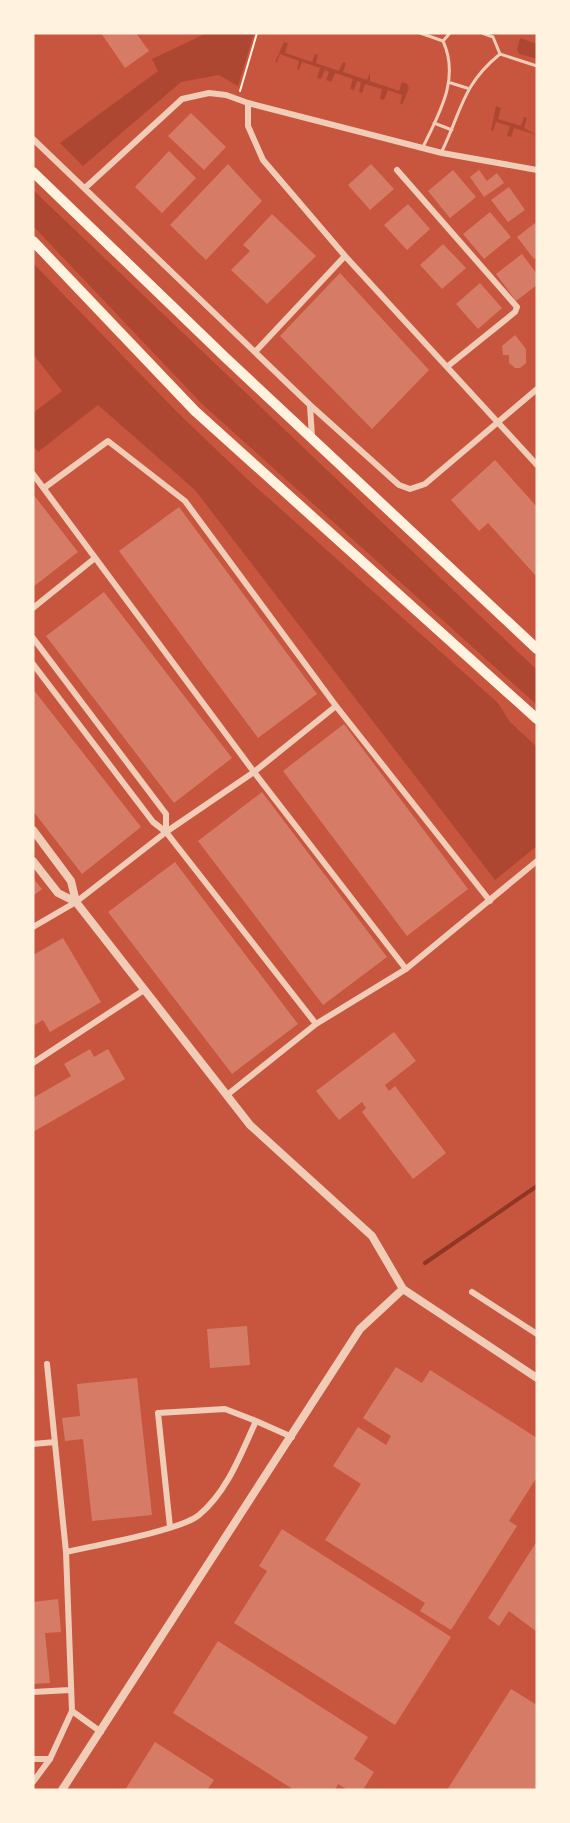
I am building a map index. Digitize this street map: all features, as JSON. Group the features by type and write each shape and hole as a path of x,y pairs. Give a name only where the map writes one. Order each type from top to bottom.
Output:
{"highway":[{"path":"33,172 312,439 537,649"},
{"path":"33,242 195,411 537,719"}],"street":[{"path":"85,188 182,99 209,93 226,95 248,104 442,153 537,170"},
{"path":"248,104 249,126 263,160 345,256 537,465"},
{"path":"33,139 310,405 399,485 410,489 425,484 537,389"},
{"path":"397,170 517,307 514,312 448,366"},
{"path":"255,352 345,256"},
{"path":"310,405 312,439"},
{"path":"44,488 108,441 185,501 336,706 490,901"},
{"path":"33,474 254,772 406,969"},
{"path":"33,608 95,558"},
{"path":"33,638 166,814 166,832"},
{"path":"33,664 153,822 166,832 316,1024"},
{"path":"519,703 537,724"},
{"path":"33,927 76,902 166,832 254,772 336,706"},
{"path":"33,830 71,881 76,902 250,1125 372,1236 403,1289 537,1378"},
{"path":"33,861 58,893 76,902"},
{"path":"227,1095 316,1024 406,969 537,861"},
{"path":"33,1063 144,990"},
{"path":"62,1790 360,1329 403,1289"},
{"path":"472,1292 537,1334"},
{"path":"33,1782 50,1759 72,1711 66,1552 47,1364"},
{"path":"170,1527 158,1413 225,1409 292,1437"},
{"path":"66,1552 170,1527 197,1517 215,1499 235,1467 256,1422"},
{"path":"33,1444 54,1442"},
{"path":"33,1692 70,1690"},
{"path":"72,1711 101,1732"},
{"path":"33,1759 50,1759"}],"lane":[{"path":"420,33 442,41 450,56 451,83 423,148"},
{"path":"442,41 450,33"},
{"path":"482,33 493,37 500,54 537,66"},
{"path":"442,153 467,88 482,68 500,54"},
{"path":"451,83 467,88"},
{"path":"434,123 452,130"}],"path":[{"path":"237,99 257,33"}],"shaded area":[{"path":"207,33 254,33 238,86 219,75 181,82 83,166 60,143 158,71 152,59"},
{"path":"520,38 537,44 537,59 519,54 517,50"},
{"path":"284,42 288,43 285,53 312,62 315,54 318,55 316,63 339,71 343,62 346,63 343,72 367,80 370,72 370,81 399,91 402,82 407,84 409,88 403,103 400,105 402,95 388,90 384,100 380,99 382,89 365,84 362,93 359,92 361,82 357,81 354,90 350,89 353,79 335,73 331,82 326,80 329,72 325,70 321,79 317,78 320,68 302,62 299,70 297,69 299,61 280,54 275,62"},
{"path":"496,106 501,108 498,119 521,126 524,117 527,118 524,128 537,135 514,128 511,137 507,136 510,126 496,122 493,131 491,130"},
{"path":"33,190 537,670 537,705 202,404 33,226"},
{"path":"33,263 177,412 246,478 498,703 510,722 537,747 537,846 495,880 195,490 98,405 38,452 33,445 33,413 62,391 33,354"}],"building":[{"path":"101,33 136,33 149,51 125,68"},
{"path":"191,113 226,147 204,170 168,136"},
{"path":"169,151 196,178 162,213 135,187"},
{"path":"228,164 262,201 206,260 170,225"},
{"path":"371,164 394,189 370,210 348,185"},
{"path":"453,170 476,197 450,218 428,191"},
{"path":"479,170 487,181 497,173 504,183 484,197 470,177"},
{"path":"509,187 525,210 508,222 491,200"},
{"path":"408,204 430,229 407,250 384,225"},
{"path":"490,212 511,237 484,259 463,234"},
{"path":"272,214 316,256 267,304 231,270 250,251 243,245"},
{"path":"535,223 537,226 537,257 534,259 517,237"},
{"path":"443,244 466,268 442,289 420,265"},
{"path":"522,254 537,274 537,285 516,301 496,274"},
{"path":"340,273 429,370 372,429 280,336"},
{"path":"480,283 502,308 478,329 456,304"},
{"path":"515,335 526,349 526,363 520,368 515,368 509,363 509,355 503,355 502,346"},
{"path":"495,460 537,507 537,577 488,523 479,531 451,500"},
{"path":"33,494 78,552 33,587"},
{"path":"179,507 317,694 258,738 119,551"},
{"path":"104,592 232,758 174,803 46,636"},
{"path":"33,689 141,827 82,874 33,811"},
{"path":"344,724 468,889 407,936 283,771"},
{"path":"262,792 387,957 323,1005 198,841"},
{"path":"175,862 298,1024 232,1074 108,912"},
{"path":"33,878 42,889 33,896"},
{"path":"63,938 101,1002 50,1032 43,1020 33,1026 33,955"},
{"path":"394,1032 416,1061 385,1085 389,1091 395,1086 446,1153 413,1179 362,1112 366,1108 362,1102 339,1120 316,1091"},
{"path":"90,1049 94,1057 108,1049 125,1079 33,1132 33,1098 71,1076 64,1064"},
{"path":"247,1326 250,1365 210,1368 207,1329"},
{"path":"396,1367 422,1383 430,1370 537,1438 537,1477 509,1521 517,1526 451,1630 420,1611 425,1603 325,1540 361,1484 333,1466 358,1427 386,1445 391,1436 363,1418"},
{"path":"137,1378 152,1515 92,1521 83,1439 65,1441 62,1418 80,1416 77,1384"},
{"path":"282,1529 451,1637 395,1725 234,1623 267,1571 259,1566"},
{"path":"537,1541 537,1632 509,1611 499,1626 488,1618"},
{"path":"58,1599 61,1632 45,1633 50,1683 33,1684 33,1602"},
{"path":"218,1641 368,1737 354,1759 374,1772 363,1790 348,1790 338,1784 335,1790 294,1790 173,1713"},
{"path":"511,1689 537,1705 537,1790 447,1790"},
{"path":"155,1742 214,1780 207,1790 125,1790"}],"waterway":[{"path":"425,1263 537,1186"}]}
